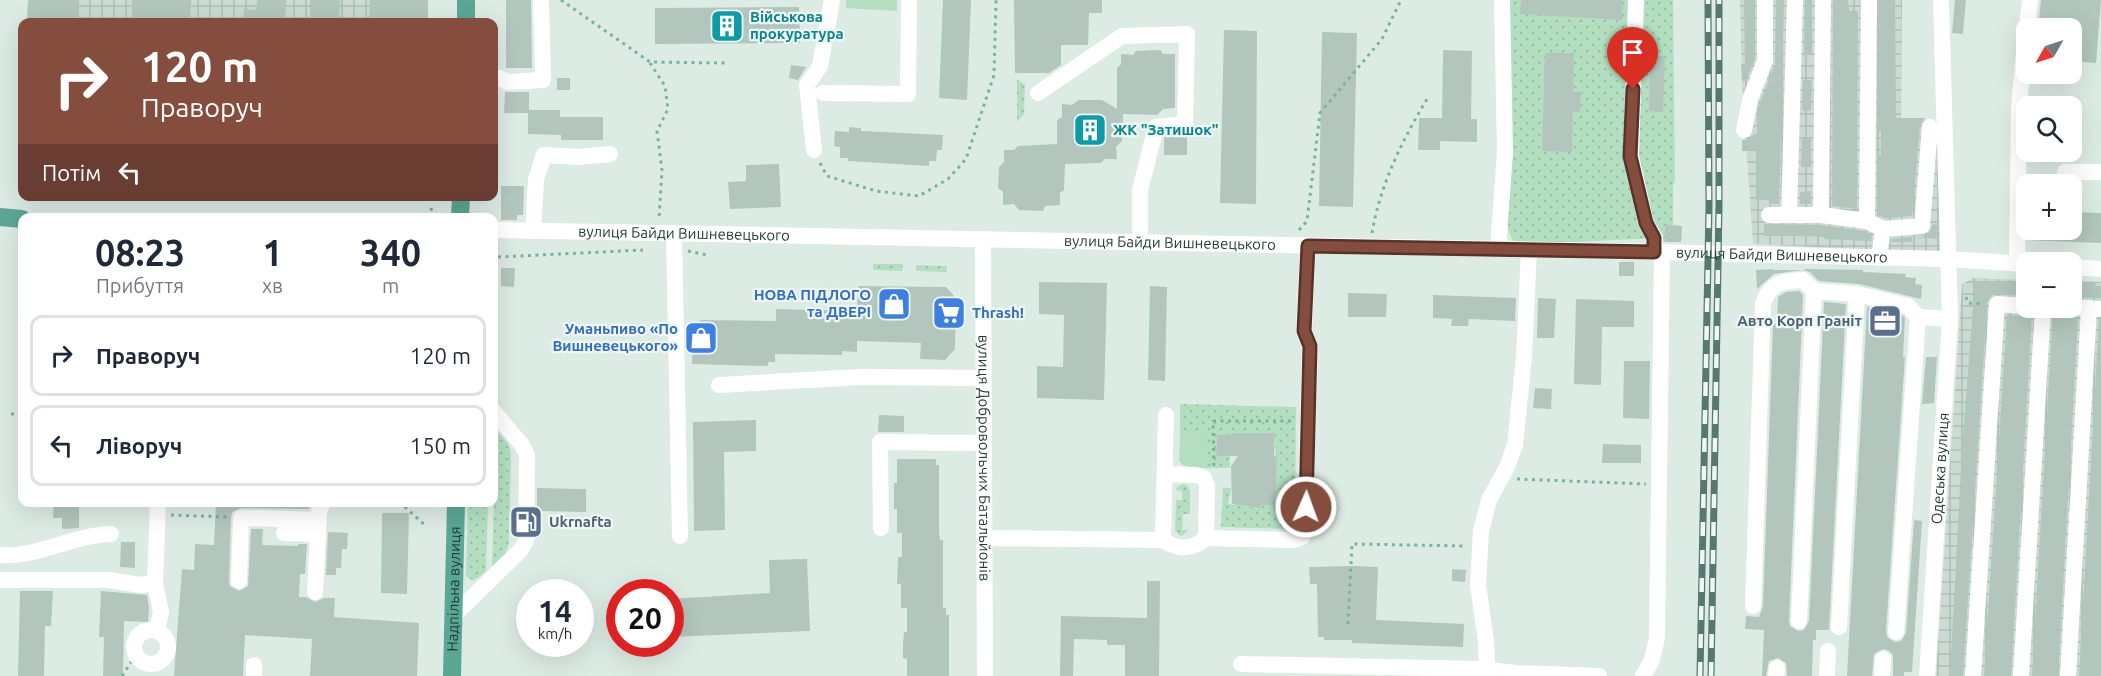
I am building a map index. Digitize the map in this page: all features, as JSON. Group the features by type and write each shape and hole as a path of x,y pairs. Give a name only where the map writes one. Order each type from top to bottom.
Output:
{"main road":[{"path":"466,0 466,18"},
{"path":"0,218 18,219"},
{"name":"Надпільна вулиця","path":"452,676 456,507"}],"street":[{"path":"498,78 507,82 543,81 541,0"},
{"path":"814,150 807,85 820,66 832,0"},
{"path":"823,93 908,94 909,0"},
{"path":"1498,249 1505,152 1502,0"},
{"path":"1636,0 1630,156 1646,223 1658,252 1657,638 1652,660 1643,676"},
{"path":"1744,130 1751,97 1765,61 1765,0"},
{"path":"1789,215 1795,0"},
{"path":"1821,215 1823,0"},
{"path":"1867,220 1869,0"},
{"name":"Одеська вулиця","path":"1927,676 1950,320 1941,0"},
{"path":"2028,18 2030,0"},
{"path":"1038,93 1122,36 1187,34 1185,124 1156,127 1140,190 1140,242"},
{"path":"2021,84 2019,107 2022,252"},
{"path":"1769,215 1821,215 1867,220 1883,229 1922,226 1930,128"},
{"path":"533,231 536,179 544,155 578,157 610,154"},
{"path":"2065,172 2101,172"},
{"path":"1879,258 1883,229"},
{"name":"вулиця Байди Вишневецького","path":"498,230 669,238 983,239 1658,252 2016,264"},
{"path":"669,238 680,536"},
{"name":"вулиця Добровольчих Батальйонів","path":"983,239 985,676"},
{"path":"984,538 1163,540 1174,546 1196,547 1206,538 1294,540 1302,537 1305,529 1310,346 1304,331 1308,246"},
{"path":"1481,672 1486,640 1479,592 1479,547 1484,516 1515,445 1524,357 1529,250"},
{"path":"2082,268 2101,269"},
{"path":"1753,606 1763,304 1767,292 1783,281 1803,280 1814,291 1857,294 1908,306 1918,317 1950,320"},
{"path":"1799,621 1814,291"},
{"path":"1839,627 1857,294"},
{"path":"1973,676 1997,304 2016,305"},
{"path":"2068,676 2095,308"},
{"path":"1896,632 1918,317"},
{"path":"2021,676 2042,318"},
{"path":"719,385 862,377 984,378"},
{"path":"1163,540 1166,415"},
{"path":"453,616 520,551 526,542 527,455 522,445 498,417"},
{"path":"881,528 880,442 984,443"},
{"path":"1165,474 1196,475 1206,482 1206,538"},
{"path":"315,592 318,527 322,507"},
{"path":"157,509 155,583 161,612 157,631"},
{"path":"239,581 241,518 318,527"},
{"path":"284,533 318,527"},
{"path":"0,555 20,555 86,536 111,534"},
{"path":"0,580 108,580 141,585 155,583"},
{"path":"145,631 157,631 166,638 168,649 162,660 157,663 145,663 134,650 136,638 145,631"},
{"path":"1827,676 1828,651"},
{"path":"1882,676 1883,659"},
{"path":"1240,664 1599,676"}],"path":[{"path":"561,0 650,62 665,86 668,109 657,131 669,238"},
{"path":"814,150 827,176 876,191 919,196 948,179 966,159 994,75 996,0"},
{"path":"1286,245 1307,221 1320,113 1382,39 1401,0"},
{"path":"650,62 725,63"},
{"path":"1370,247 1375,216 1385,181 1409,128 1427,99"},
{"path":"498,257 669,238 707,255"},
{"path":"1964,292 1968,303 1997,304"},
{"path":"11,414 18,414"},
{"path":"1214,468 1213,421 1308,421"},
{"path":"1500,479 1659,485"},
{"path":"405,507 426,526"},
{"path":"157,509 241,518"},
{"path":"1348,624 1352,544 1479,547"},
{"path":"122,676 136,655"}],"shaded area":[{"path":"28,0 428,0 428,18 27,18"},
{"path":"1740,0 1902,0 1901,120 1943,121 1946,253 1753,244 1742,84"},
{"path":"1973,278 2016,280 2016,318 2082,318 2082,281 2101,282 2101,676 1936,676 1962,284"}],"green space":[{"path":"846,0 897,0 897,11 846,8"},
{"path":"1505,0 1673,0 1675,182 1673,183 1673,225 1682,226 1681,242 1665,242 1654,238 1520,245 1512,240 1508,230"},
{"path":"1017,79 1025,85 1024,114 1017,122"},
{"path":"873,264 903,264 902,271 873,270"},
{"path":"916,265 947,266 947,272 916,271"},
{"path":"1180,404 1296,407 1295,524 1291,529 1221,527 1223,488 1231,488 1228,504 1260,508 1260,505 1275,505 1276,494 1273,494 1276,484 1275,433 1217,435 1216,456 1230,456 1230,468 1204,468 1204,434 1180,434"},
{"path":"498,432 508,444 511,453 509,544 505,554 492,566 494,507 498,507"},
{"path":"1180,434 1204,434 1204,468 1187,467 1179,461"},
{"path":"1183,484 1187,485 1190,491 1190,514 1183,514 1182,530 1189,530 1182,536 1175,530 1176,500 1182,500 1182,491 1176,490"},
{"path":"468,507 488,507 486,571 472,580 466,576"}],"building":[{"path":"28,0 79,0 78,18 27,18"},
{"path":"132,0 191,0 190,18 132,18"},
{"path":"257,0 286,0 285,18 243,18 244,9 256,10"},
{"path":"310,0 340,0 339,18 310,18"},
{"path":"370,0 428,0 428,18 369,18"},
{"path":"506,0 531,0 532,68 506,68"},
{"path":"943,0 971,0 967,100 939,98"},
{"path":"1014,0 1102,0 1102,13 1089,13 1088,45 1061,45 1061,65 1049,73 1015,73"},
{"path":"1521,0 1623,0 1622,20 1520,14"},
{"path":"1744,0 1755,0 1755,59 1746,81 1742,81 1741,64 1745,64"},
{"path":"1776,0 1784,0 1779,204 1770,204 1770,200 1756,200 1756,151 1742,151 1742,140 1748,140 1754,134 1758,134 1757,117 1761,100 1775,64"},
{"path":"1805,0 1812,0 1812,55 1804,55"},
{"path":"1833,0 1848,0 1849,11 1858,11 1857,209 1832,206"},
{"path":"1879,0 1895,0 1896,118 1925,118 1920,126 1912,216 1885,218 1878,215 1878,155 1881,155 1881,131 1878,131"},
{"path":"1955,0 1966,0 1963,34 1952,33"},
{"path":"2041,0 2101,0 2096,63 2082,62 2082,18 2039,18"},
{"name":"Військова прокуратура","path":"799,7 800,43 655,44 655,8"},
{"path":"1224,30 1257,31 1256,204 1220,203"},
{"path":"1322,32 1357,33 1353,207 1319,206"},
{"name":"ЖК \"Затишок\"","path":"1160,50 1163,54 1175,54 1175,108 1163,109 1157,115 1123,114 1122,141 1116,147 1117,159 1105,159 1101,163 1065,164 1064,190 1060,193 1060,205 1045,206 1043,211 1019,210 1014,204 1003,205 1003,192 998,188 999,167 1004,162 1004,150 1014,150 1018,146 1057,144 1057,120 1062,117 1062,104 1072,105 1078,100 1102,100 1117,109 1117,68 1121,64 1121,54 1133,55 1136,51"},
{"path":"1443,50 1472,51 1471,119 1477,119 1477,142 1440,141 1440,150 1418,150 1419,118 1442,118"},
{"path":"1545,53 1574,53 1573,92 1581,92 1580,112 1573,111 1572,152 1542,151"},
{"path":"1650,56 1665,56 1663,112 1649,111"},
{"path":"791,65 806,67 798,80 789,78"},
{"path":"557,78 570,78 570,90 557,90"},
{"path":"1803,80 1812,80 1811,110 1802,110"},
{"path":"505,92 529,92 529,110 560,110 560,117 603,117 603,140 561,140 561,135 528,134 528,113 504,113"},
{"path":"849,127 861,128 861,131 943,135 942,150 937,150 936,161 929,161 929,166 848,161 848,158 840,158 840,147 834,146 835,131 849,132"},
{"path":"1187,136 1187,155 1164,155 1164,137"},
{"path":"1802,139 1811,139 1811,167 1801,167"},
{"path":"779,164 781,207 730,209 728,182 746,181 746,165"},
{"path":"501,186 524,186 523,215 517,215 517,220 501,220"},
{"path":"1811,191 1811,204 1800,204 1800,192"},
{"path":"2082,212 2101,213 2101,243 2028,240 2082,240"},
{"path":"1764,224 1820,225 1864,231 1872,235 1871,241 1824,239 1824,237 1764,236"},
{"path":"1933,224 1937,225 1937,239 1920,237 1928,235"},
{"path":"1665,225 1682,226 1681,242 1665,242"},
{"path":"1912,237 1912,242 1892,242 1892,239"},
{"path":"1619,262 1634,262 1634,276 1619,276"},
{"path":"501,268 515,268 514,287 501,286"},
{"path":"1756,270 1801,270 1774,274 1757,289"},
{"path":"1803,270 1863,270 1863,272 1906,274 1905,277 1916,278 1915,284 1922,285 1921,299 1859,284 1819,281 1810,272"},
{"path":"1975,281 2016,283 2016,295 1992,295 1987,303 1963,676 1950,676 1962,450"},
{"path":"1039,282 1107,283 1104,400 1037,398 1037,366 1063,367 1064,315 1039,314"},
{"path":"2082,282 2096,282 2095,286 2101,286 2101,298 2082,297"},
{"path":"858,286 946,287 956,298 955,349 945,360 920,359 921,343 857,341 857,352 842,351 842,355 775,354 775,362 768,362 768,366 692,364 693,324 700,324 700,320 776,321 776,309 857,311"},
{"path":"1150,286 1167,287 1165,381 1148,380"},
{"path":"1799,291 1803,295 1789,621 1790,626 1798,631 1804,630 1809,621 1824,302 1846,304 1829,630 1816,630 1816,640 1813,640 1812,676 1787,676 1786,663 1778,658 1769,661 1766,676 1762,676 1764,630 1745,629 1746,616 1759,617 1763,606 1773,324 1777,324 1778,297 1786,292"},
{"path":"1348,293 1387,294 1386,317 1348,317"},
{"path":"1433,295 1516,298 1515,321 1469,319 1468,326 1451,326 1452,319 1433,318"},
{"path":"1538,298 1556,299 1554,338 1537,338"},
{"path":"1576,299 1634,301 1634,327 1602,327 1601,385 1574,384"},
{"path":"1867,307 1902,315 1905,318 1903,357 1905,357 1886,631 1887,637 1895,642 1901,641 1906,633 1914,520 1922,521 1912,672 1904,672 1904,676 1893,676 1893,655 1883,649 1874,654 1872,676 1847,676"},
{"path":"2007,315 2016,316 2016,318 2032,318 2011,676 1984,676"},
{"path":"2053,318 2078,318 2058,676 2032,676"},
{"path":"2099,319 2101,319 2101,676 2079,676"},
{"path":"1926,357 1937,357 1934,403 1922,404"},
{"path":"1624,361 1650,361 1649,419 1623,418"},
{"path":"1535,388 1552,389 1551,409 1533,408"},
{"path":"879,415 904,416 904,432 878,432"},
{"path":"756,420 756,451 724,452 725,530 694,531 693,422"},
{"path":"1232,433 1275,433 1274,456 1277,457 1275,505 1260,505 1260,508 1232,504 1231,466 1238,456 1216,456 1217,435 1232,435"},
{"path":"1603,444 1641,445 1641,463 1602,463"},
{"path":"897,459 936,459 936,465 939,465 939,533 940,540 943,540 943,608 946,608 946,615 949,615 949,676 907,676 907,659 903,658 903,645 904,632 907,632 907,608 901,608 901,584 897,584 898,557 902,557 902,533 897,533 897,509 894,509"},
{"path":"537,488 586,489 586,512 537,511"},
{"path":"54,507 79,507 79,528 62,529 62,518 53,518"},
{"path":"216,507 309,507 309,509 241,508 232,512 230,586 239,591 248,586 251,529 263,529 262,545 307,544 305,574 300,574 299,597 306,597 315,602 324,598 335,598 334,617 419,623 417,676 310,676 312,639 245,635 243,676 174,676 182,569 194,570 195,544 214,545"},
{"path":"382,513 409,513 407,594 381,593"},
{"path":"328,532 348,533 347,549 342,549 341,568 336,568 336,575 326,575"},
{"path":"121,542 135,542 135,568 120,567"},
{"path":"807,559 810,631 684,636 684,598 770,593 769,560"},
{"path":"1309,567 1378,567 1376,620 1464,624 1463,647 1352,643 1352,640 1324,640 1324,637 1318,637 1317,584 1310,584"},
{"path":"1452,569 1466,570 1465,582 1452,581"},
{"path":"1147,581 1160,581 1159,676 1125,676 1125,645 1107,645 1107,640 1074,639 1073,676 1060,676 1061,616 1147,618"},
{"path":"20,591 53,591 51,626 45,626 44,676 18,676"},
{"path":"101,591 147,595 148,622 124,621 123,676 103,676 104,637 99,637"}],"railway":[{"path":"1700,676 1709,207 1708,0"},
{"path":"1711,676 1719,205 1719,0"}],"place":[{"name":"Військова прокуратура","path":"727,26"},
{"name":"ЖК \"Затишок\"","path":"1090,130"},
{"name":"НОВА ПІДЛОГО та ДВЕРІ","path":"894,304"},
{"name":"Thrash!","path":"949,313"},
{"name":"Авто Корп Граніт","path":"1885,321"},
{"name":"Уманьпиво «По Вишневецького»","path":"701,338"},
{"name":"Ukrnafta","path":"526,522"}],"route":[{"path":"1306,507 1310,343 1304,331 1308,246 1654,252 1654,238 1646,223 1630,156 1633,89"}]}
